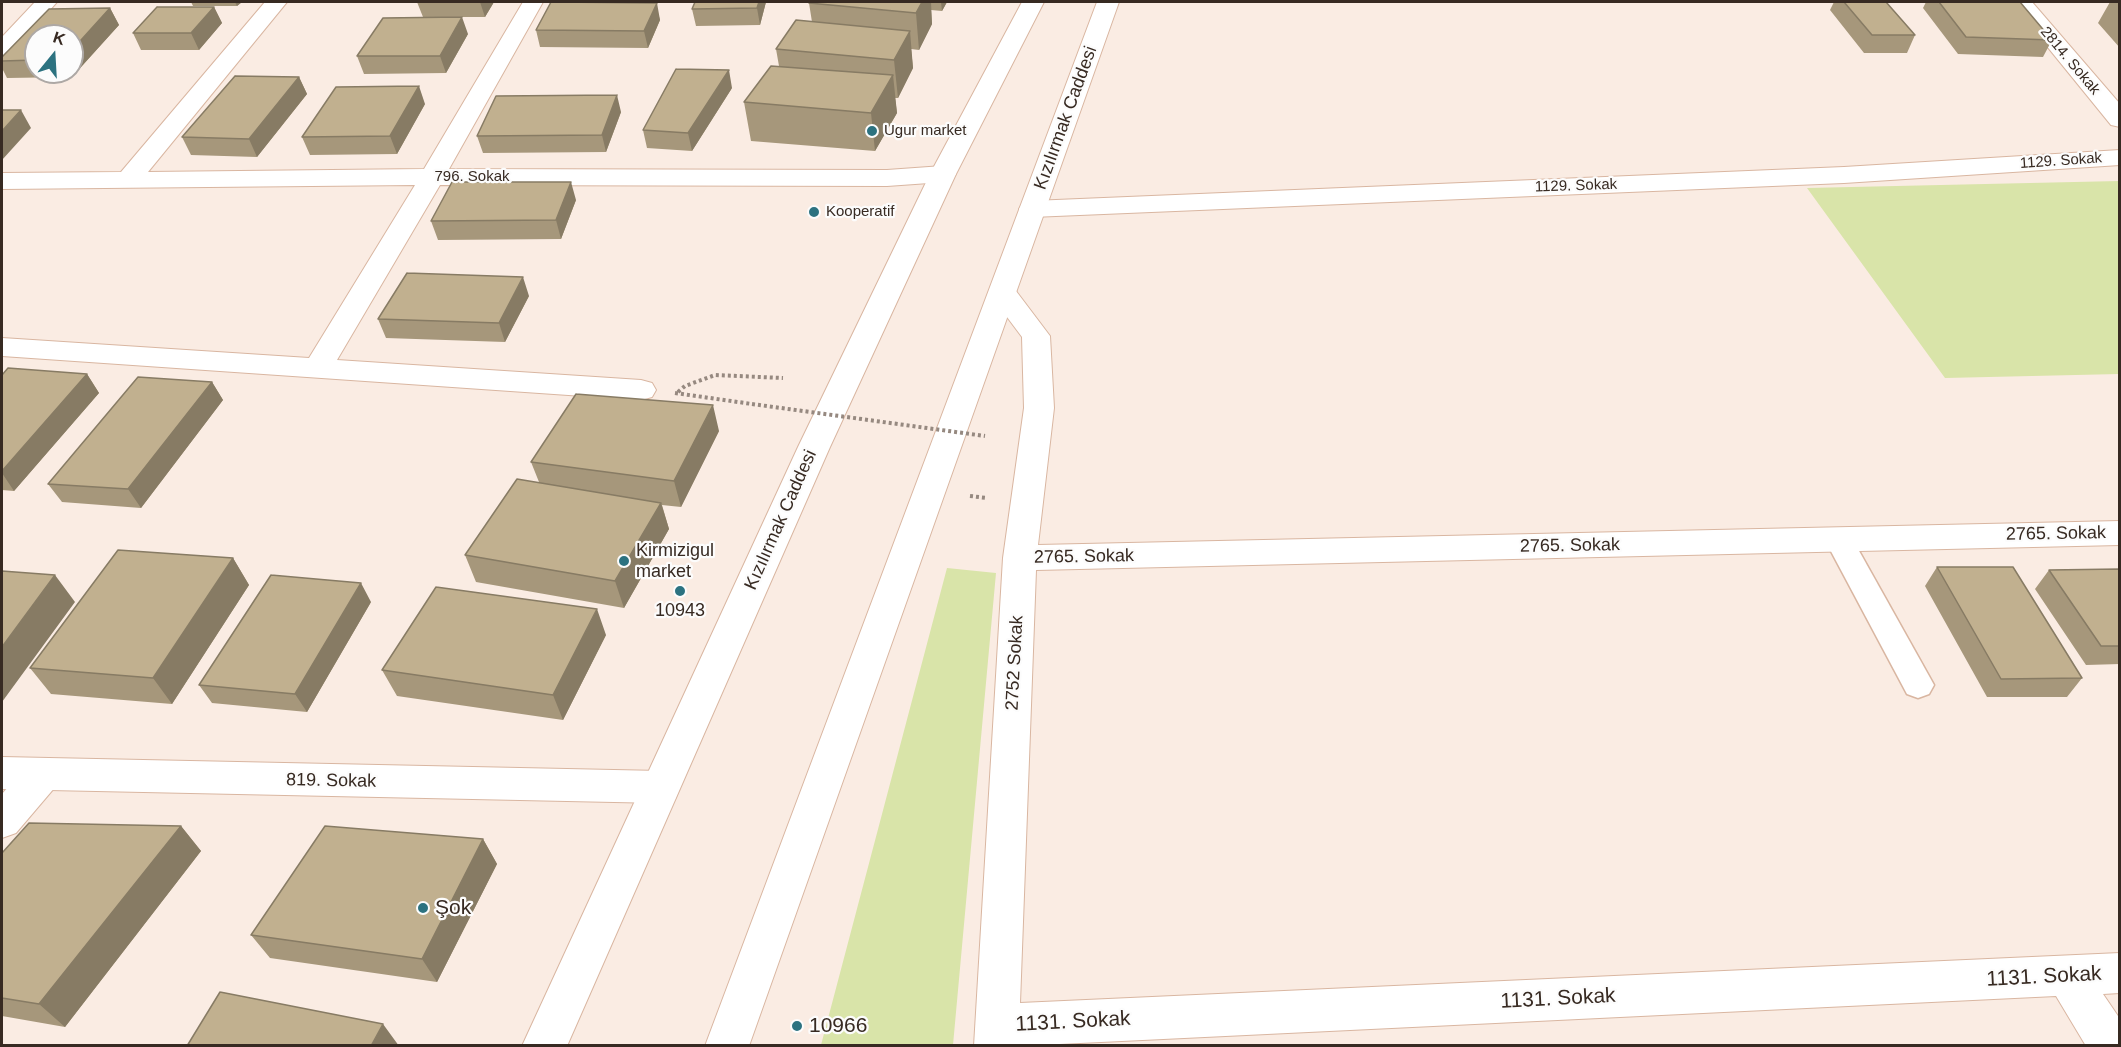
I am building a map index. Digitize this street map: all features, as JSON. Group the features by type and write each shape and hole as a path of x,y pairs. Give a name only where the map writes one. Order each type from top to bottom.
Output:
{"street":[{"path":"2,50 46,2"},
{"path":"129,179 276,2"},
{"path":"318,367 533,2"},
{"name":"Kızılırmak Caddesi","path":"544,1046 814,447 943,174 1033,2"},
{"name":"Kızılırmak Caddesi","path":"727,1046 1108,2"},
{"name":"2814. Sokak","path":"2021,2 2120,120"},
{"name":"1129. Sokak","path":"1032,209 1832,175 2120,157"},
{"name":"796. Sokak","path":"2,181 432,177 887,178 943,174"},
{"name":"2752 Sokak","path":"997,1035 1020,558 1039,408 1036,336 1003,293"},
{"path":"5,352 318,367 641,390"},
{"name":"2765. Sokak","path":"1020,558 2120,533"},
{"name":"819. Sokak","path":"2,773 661,787"},
{"path":"2,821 42,775"},
{"name":"1131. Sokak","path":"997,1035 2120,973"},
{"path":"2068,976 2110,1046"}],"lane":[{"path":"1839,540 1918,685"}],"path":[{"path":"783,378 715,375 685,386 678,393 985,436"}],"green space":[{"path":"2119,181 2119,374 1945,378 1807,188"},
{"path":"947,568 996,573 953,1045 821,1045"}],"building":[{"path":"551,2 657,3 644,31 536,30"},
{"path":"695,2 759,2 757,8 692,9"},
{"path":"810,2 922,2 916,13"},
{"path":"1844,2 1886,2 1915,35 1872,35"},
{"path":"1939,2 2020,2 2052,40 1966,37"},
{"path":"157,7 214,7 191,33 133,33"},
{"path":"110,8 84,37 84,24 34,24 49,9"},
{"path":"462,17 440,56 357,56 383,18"},
{"path":"796,20 910,31 894,60 776,49"},
{"path":"24,35 24,60 2,61 2,57"},
{"path":"771,66 893,75 871,113 744,102"},
{"path":"676,69 729,70 688,133 643,130"},
{"path":"235,76 299,77 249,139 182,137"},
{"path":"419,86 390,136 302,137 336,87"},
{"path":"617,95 602,135 477,136 496,96"},
{"path":"2,110 21,110 2,131"},
{"path":"452,182 571,182 556,220 431,221"},
{"path":"407,273 523,277 499,323 378,319"},
{"path":"8,368 87,374 2,471 2,375"},
{"path":"138,377 212,382 128,489 48,484"},
{"path":"576,394 713,405 674,481 531,462"},
{"path":"517,479 661,503 615,581 465,555"},
{"path":"118,550 233,558 153,678 30,668"},
{"path":"1937,567 2013,567 2082,678 2001,679"},
{"path":"2120,569 2120,646 2101,646 2049,570"},
{"path":"2,571 55,575 2,647"},
{"path":"271,575 361,583 295,694 199,685"},
{"path":"436,587 597,609 553,695 382,670"},
{"path":"29,823 181,826 39,1004 2,998 2,853"},
{"path":"325,826 483,839 422,959 251,935"},
{"path":"220,992 383,1024 371,1046 187,1046"}],"place":[{"name":"Ugur market","path":"872,131"},
{"name":"Kooperatif","path":"814,212"},
{"name":"Kirmizigul market","path":"624,561"},
{"name":"10943","path":"680,591"},
{"name":"Şok","path":"423,908"},
{"name":"10966","path":"797,1026"}]}
